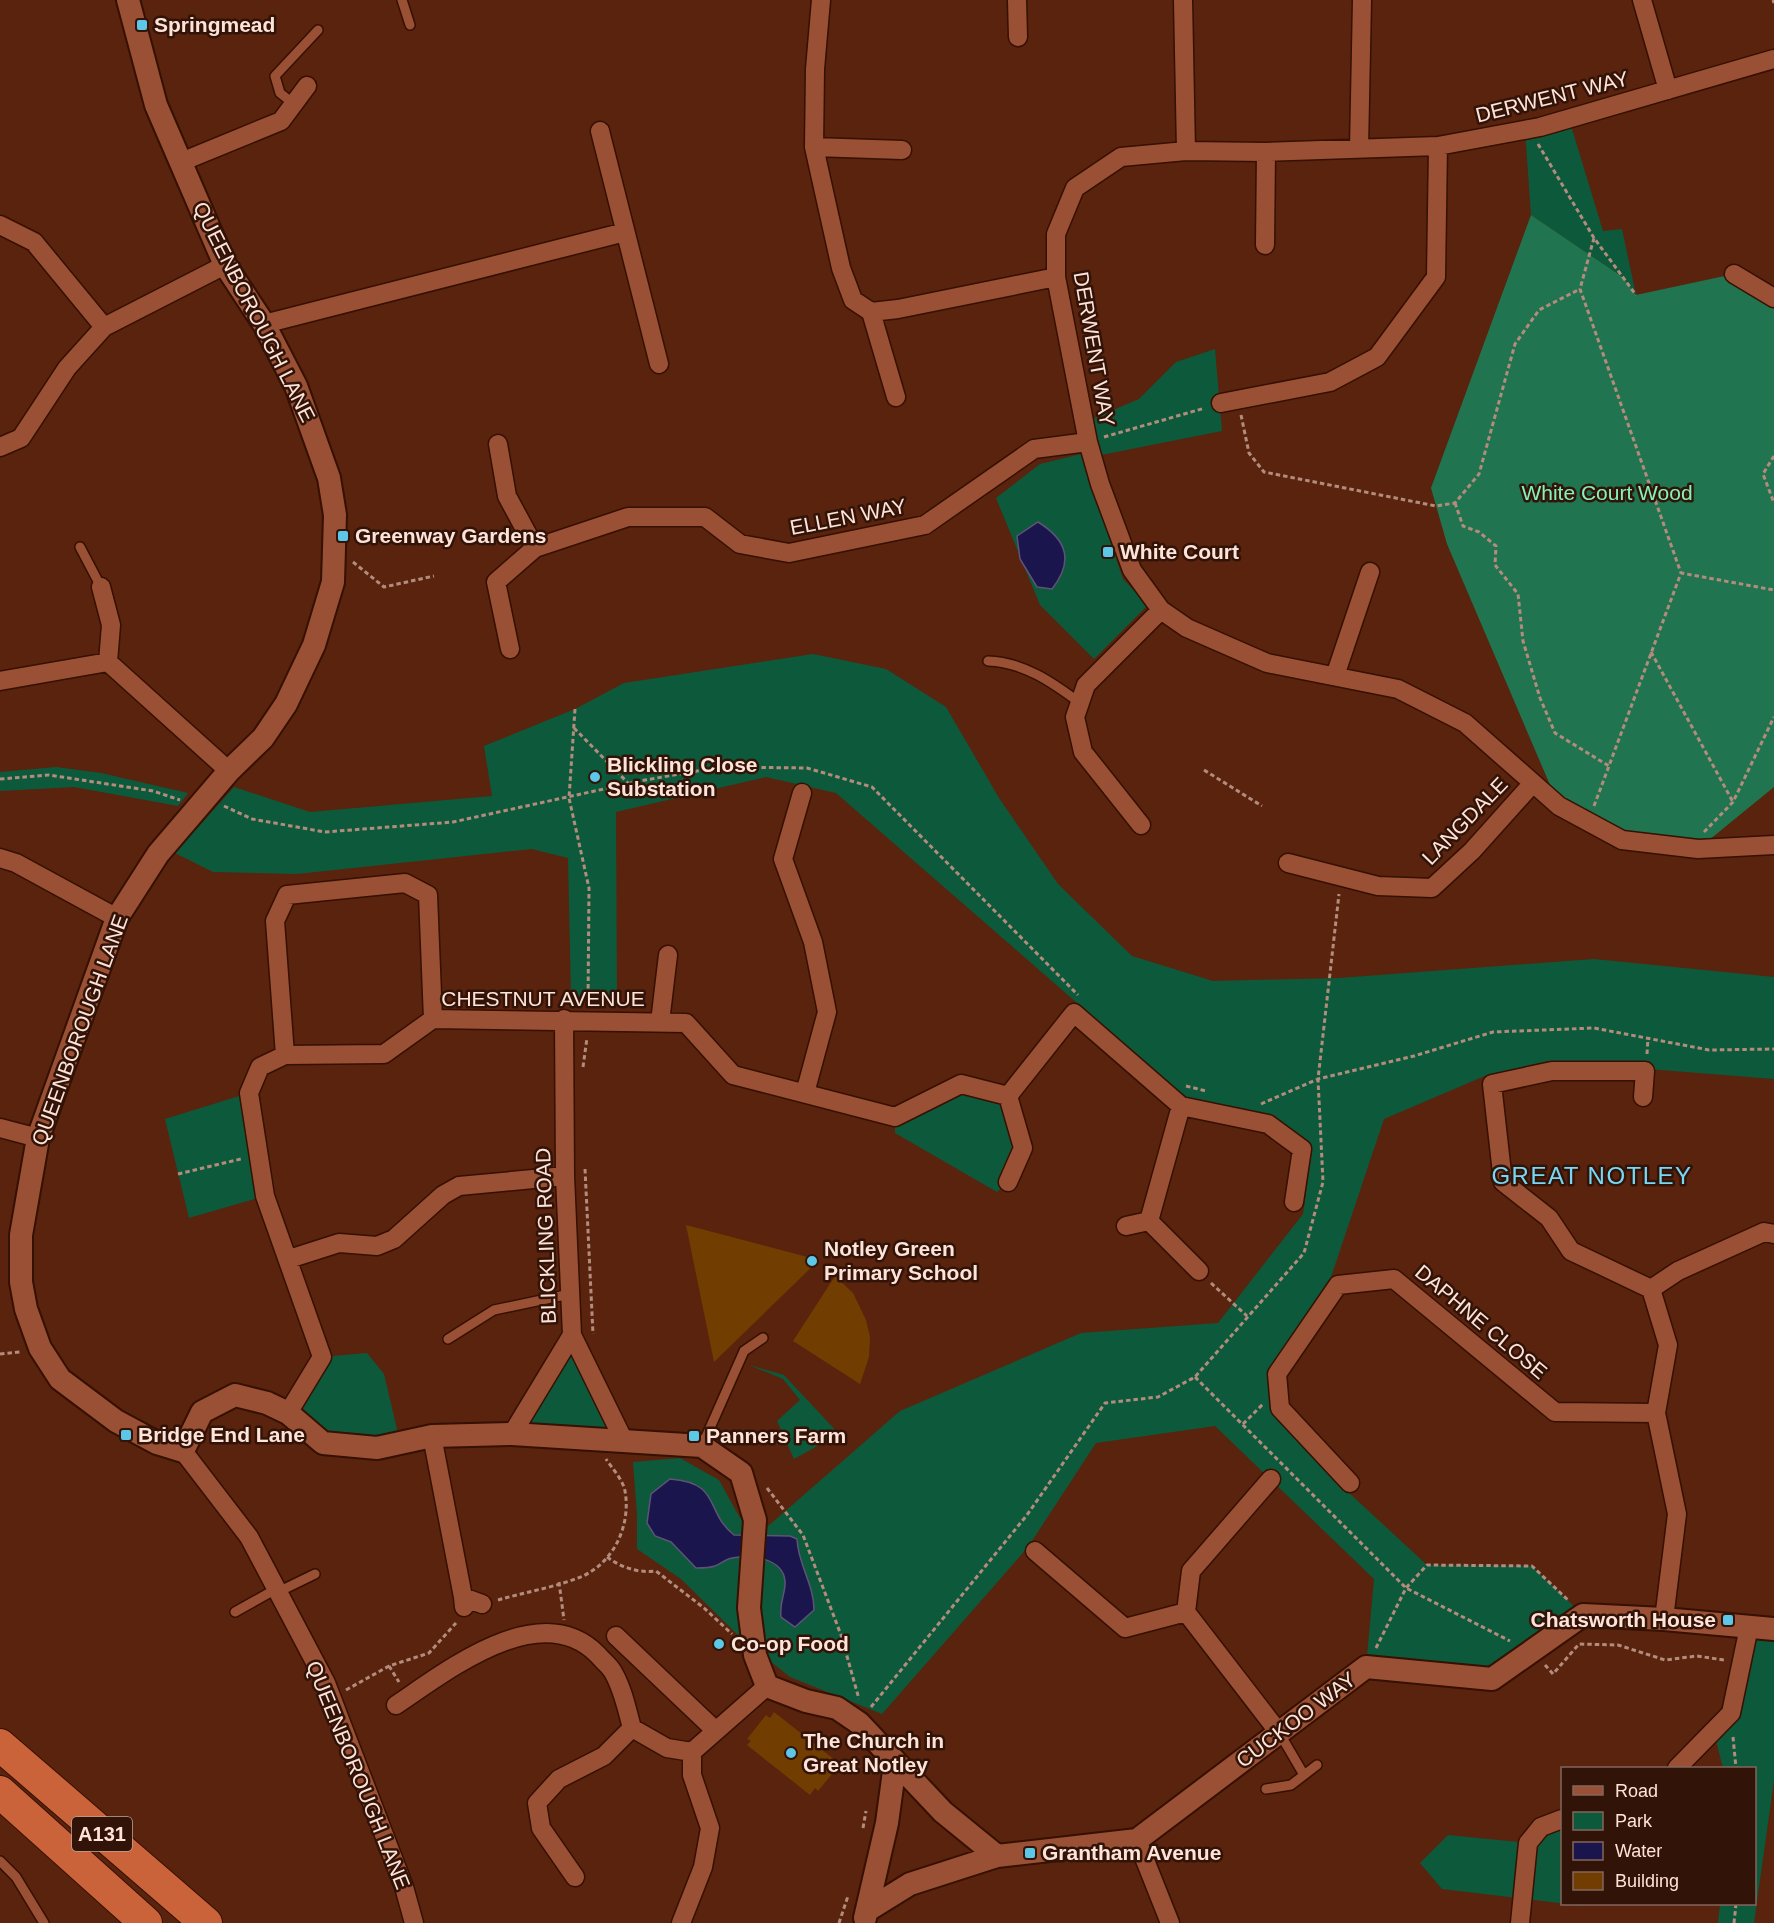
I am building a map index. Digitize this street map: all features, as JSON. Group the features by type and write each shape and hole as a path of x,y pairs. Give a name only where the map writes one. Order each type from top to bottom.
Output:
{"highway":[{"name":"A131","path":"0,1745 206,1923"},
{"name":"A131","path":"0,1792 146,1923"}],"street":[{"name":"QUEENBOROUGH LANE","path":"128,0 156,105 225,265 264,324 296,386 329,478 335,515 333,582 314,645 286,704 263,738 229,771 158,854 117,918 38,1138 21,1235 21,1270 26,1309 40,1348 60,1379 90,1403 157,1443 183,1451 249,1537 332,1698 404,1887 414,1923"},
{"path":"821,0 815,69 814,147 841,268 853,300 871,312 896,397"},
{"path":"1017,0 1018,37"},
{"path":"1183,0 1186,151"},
{"path":"1359,149 1362,0"},
{"path":"1642,0 1668,90"},
{"name":"DERWENT WAY","path":"1774,59 1529,129 1438,146 1266,152 1186,151 1120,157 1075,188 1056,234 1056,277 1088,442 1100,484 1132,570 1161,610 1187,628 1267,663 1398,688 1465,723 1559,806 1622,840 1688,848 1774,845"},
{"path":"181,162 281,121 307,86"},
{"path":"600,131 659,364"},
{"path":"1230,402 1330,382 1377,357 1436,277 1438,146"},
{"path":"814,147 902,150"},
{"path":"1265,246 1266,152"},
{"path":"0,225 34,242 104,327"},
{"path":"264,324 625,232"},
{"path":"0,447 21,438 67,368 104,327 225,265"},
{"path":"1734,274 1774,298"},
{"path":"871,312 898,309 1056,277"},
{"name":"ELLEN WAY","path":"510,649 496,582 535,548 628,517 705,518 740,544 789,552 925,525 1034,449 1088,442"},
{"path":"498,444 507,496 535,548"},
{"path":"1335,676 1370,572"},
{"path":"101,587 111,625 108,662"},
{"path":"1142,825 1083,752 1075,717 1086,686 1161,610"},
{"path":"108,662 229,771"},
{"path":"0,681 108,662"},
{"name":"LANGDALE","path":"1288,863 1378,886 1432,888 1472,851 1533,783"},
{"path":"802,793 783,859 813,942 827,1012 805,1093"},
{"path":"0,858 16,863 117,918"},
{"path":"285,1055 275,921 287,895 405,883 428,895 433,1019"},
{"path":"660,1022 668,955"},
{"path":"1008,1182 1023,1148 1008,1096 1074,1013 1181,1106 1268,1124 1302,1149 1294,1202"},
{"name":"CHESTNUT AVENUE","path":"288,1413 322,1357 266,1196 249,1093 260,1067 285,1055 384,1054 433,1019 588,1019 686,1023 733,1075 895,1117 961,1084 1008,1096"},
{"name":"BLICKLING ROAD","path":"564,1019 565,1176 572,1335 623,1439"},
{"path":"1643,1097 1645,1071 1552,1071 1492,1084 1503,1182 1548,1218 1571,1251 1652,1289 1668,1345 1656,1413 1677,1514 1664,1619"},
{"path":"1149,1221 1181,1106"},
{"path":"0,1128 38,1138"},
{"path":"289,1259 339,1243 377,1246 394,1239 443,1195 459,1186 565,1176"},
{"path":"1126,1226 1149,1221"},
{"path":"1149,1221 1199,1271"},
{"path":"1652,1289 1678,1271 1764,1232 1774,1234"},
{"name":"DAPHNE CLOSE","path":"1350,1483 1280,1408 1276,1374 1338,1285 1394,1279 1555,1412 1656,1413"},
{"path":"512,1434 572,1335"},
{"path":"183,1451 202,1412 235,1395 267,1403 288,1413 323,1443 377,1448 432,1436 512,1434 623,1439 702,1446 741,1473 754,1520 749,1608 756,1657 767,1686 806,1701 837,1708 859,1723 895,1764 943,1812 998,1856"},
{"path":"432,1436 470,1603"},
{"path":"1271,1479 1191,1571 1186,1612 1280,1734"},
{"path":"1035,1551 1125,1628 1186,1612"},
{"path":"1583,1615 1664,1619 1774,1629"},
{"name":"CUCKOO WAY","path":"865,1917 910,1884 998,1856 1137,1840 1366,1667 1492,1679 1583,1615"},
{"path":"1678,1767 1731,1713 1749,1627"},
{"path":"396,1705 487,1647 524,1635 566,1634 590,1646 613,1671 632,1728 667,1748 692,1752"},
{"path":"616,1636 716,1731"},
{"path":"681,1923 703,1867 710,1828 692,1775 692,1752 767,1686"},
{"path":"575,1877 541,1828 537,1803 559,1779 604,1756 632,1728"},
{"path":"865,1917 887,1823 895,1764"},
{"path":"1520,1923 1528,1843 1541,1827 1561,1820"},
{"path":"1137,1840 1170,1923"}],"lane":[{"path":"402,0 410,25"},
{"path":"294,104 280,93 275,76 318,30"},
{"path":"80,547 101,587"},
{"path":"988,661 1010,662 1056,685 1080,703"},
{"path":"448,1339 494,1310 570,1294"},
{"path":"702,1446 744,1351 764,1338"},
{"path":"235,1612 277,1590 315,1574"},
{"path":"1280,1734 1304,1775"},
{"path":"1266,1789 1291,1785 1317,1766"},
{"path":"0,1861 16,1877 44,1923"}],"path":[{"path":"1529,129 1594,238 1636,295"},
{"path":"1588,822 1681,573 1580,289 1594,238"},
{"path":"1088,442 1230,402 1249,453 1264,472 1436,506 1455,503 1479,474 1515,344 1539,310 1580,289"},
{"path":"1774,456 1763,474 1774,502"},
{"path":"1455,503 1463,526 1479,532 1496,546 1496,565 1518,594 1523,641 1540,698 1555,733 1609,766"},
{"path":"334,546 384,587 434,576"},
{"path":"1681,573 1774,590"},
{"path":"1652,652 1733,802"},
{"path":"575,709 569,798 589,888 588,1019 583,1071"},
{"path":"1688,848 1733,802 1774,717"},
{"path":"574,728 629,784"},
{"path":"1203,771 1262,806"},
{"path":"0,779 49,776 153,791 199,806"},
{"path":"866,1713 1028,1515 1105,1403 1158,1397 1195,1377 1304,1253 1323,1182 1318,1079 1341,876"},
{"path":"1318,1079 1414,1056 1493,1032 1594,1028 1709,1050 1774,1049"},
{"path":"178,1174 258,1154"},
{"path":"584,1162 594,1338"},
{"path":"1199,1271 1247,1316"},
{"path":"1195,1377 1406,1588 1530,1652 1553,1674 1578,1644 1618,1645 1665,1660 1697,1656 1742,1664"},
{"path":"332,1698 389,1666 429,1653 452,1630 470,1603 582,1576 616,1548 624,1522 625,1489 603,1454 587,1438"},
{"path":"761,1482 803,1535 841,1635 861,1708"},
{"path":"607,1557 617,1564 641,1572 656,1571 704,1608 756,1657"},
{"path":"1366,1667 1406,1588 1427,1565 1532,1566 1583,1615"},
{"path":"559,1582 566,1634"},
{"path":"1731,1713 1736,1767"},
{"path":"862,1832 869,1800"},
{"path":"839,1923 848,1894"},
{"path":"1734,1923 1736,1905"}],"green space":[{"path":"1569,119 1603,231 1622,229 1636,295 1624,278 1531,215 1525,130"},
{"name":"White Court Wood","path":"1531,215 1624,278 1636,295 1734,274 1774,298 1774,787 1698,849 1622,840 1559,806 1447,544 1431,488"},
{"path":"1215,349 1222,431 1101,455 1085,422 1139,399 1176,362"},
{"path":"1081,454 1123,579 1148,605 1094,659 1040,605 996,498 1040,464"},
{"path":"813,654 886,669 946,707 999,798 1058,884 1132,956 1213,981 1339,978 1594,959 1774,977 1774,1079 1548,1061 1487,1075 1384,1119 1330,1280 1269,1375 1271,1412 1347,1491 1427,1565 1532,1566 1583,1615 1492,1679 1366,1667 1374,1579 1215,1426 1096,1443 1028,1547 882,1714 790,1677 738,1635 681,1579 637,1549 633,1462 680,1458 719,1480 740,1518 767,1527 900,1411 1081,1333 1218,1323 1303,1214 1312,1150 1267,1115 1185,1097 836,793 766,777 616,812 617,1001 571,997 568,858 532,849 297,874 213,872 175,853 234,787 310,812 492,796 484,746 575,709 624,683"},
{"path":"56,767 101,773 188,793 178,806 74,787 0,791 0,772"},
{"path":"961,1084 1008,1096 1023,1148 1008,1182 997,1192 895,1133 895,1117"},
{"path":"249,1093 265,1196 189,1218 165,1119"},
{"path":"572,1335 623,1439 512,1434"},
{"path":"367,1353 384,1374 400,1442 323,1443 288,1413 322,1357"},
{"path":"749,1365 784,1375 839,1434 794,1459 777,1421 800,1400 783,1379"},
{"path":"1755,1634 1774,1636 1774,1780 1754,1923 1718,1923 1720,1905 1756,1905 1756,1767 1723,1767 1715,1737"},
{"path":"1561,1820 1561,1903 1442,1889 1420,1863 1448,1835 1528,1843"}],"water":[{"path":"1038,522 1056,536 1064,552 1063,569 1052,589 1037,587 1020,559 1017,536"},
{"path":"670,1479 698,1486 705,1492 725,1526 734,1535 790,1536 797,1539 814,1610 795,1627 781,1617 785,1590 783,1573 778,1567 764,1559 739,1557 713,1567 696,1568 671,1542 655,1536 647,1523 651,1494"}],"building":[{"path":"686,1225 819,1260 714,1362"},
{"path":"835,1276 853,1293 866,1320 870,1337 869,1357 860,1384 793,1341"},
{"name":"The Church in Great Notley","path":"774,1712 835,1760 831,1766 836,1769 818,1791 815,1788 810,1795 747,1745 751,1741 747,1739 766,1715 770,1718"}],"place":[{"name":"Springmead","path":"142,25"},
{"name":"Greenway Gardens","path":"343,536"},
{"name":"White Court","path":"1108,552"},
{"name":"Blickling Close Substation","path":"595,777"},
{"name":"Notley Green Primary School","path":"812,1261"},
{"name":"Bridge End Lane","path":"126,1435"},
{"name":"Panners Farm","path":"694,1436"},
{"name":"Chatsworth House","path":"1728,1620"},
{"name":"Co-op Food","path":"719,1644"},
{"name":"The Church in Great Notley","path":"791,1753"},
{"name":"Grantham Avenue","path":"1030,1853"}],"district":[{"name":"GREAT NOTLEY","path":"1592,1176"}]}
